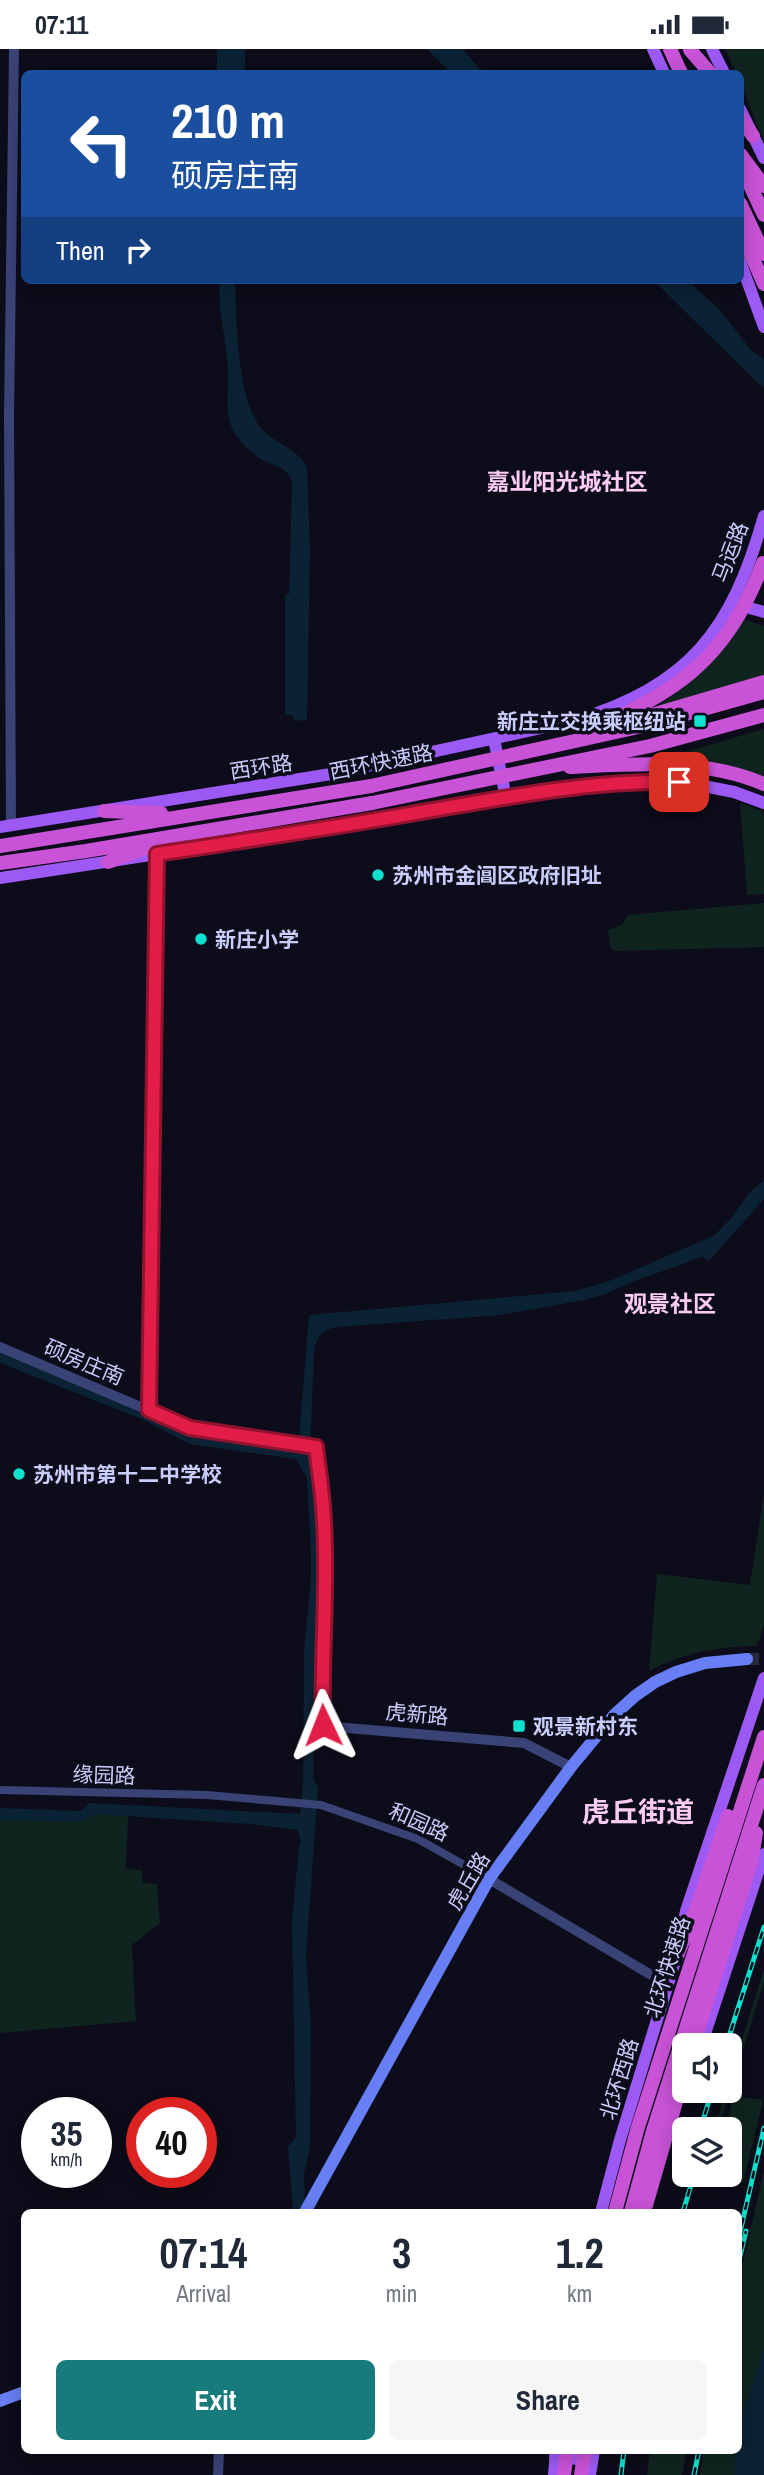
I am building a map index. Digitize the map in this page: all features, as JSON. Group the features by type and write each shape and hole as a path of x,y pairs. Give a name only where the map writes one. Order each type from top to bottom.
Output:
{"highway":[{"path":"670,49 680,70"},
{"path":"689,50 699,70"},
{"path":"689,50 707,70"},
{"path":"744,123 753,136"},
{"path":"744,159 764,186"},
{"path":"744,172 764,215"},
{"path":"744,212 764,254"},
{"path":"744,238 764,284"},
{"path":"550,747 645,705 702,663 740,614 764,558"},
{"path":"575,737 764,682"},
{"name":"西环快速路","path":"0,846 371,786 643,726 764,692"},
{"name":"西环快速路","path":"0,863 372,803 650,746 764,715"},
{"path":"552,768 622,764 683,766 729,772 764,784"},
{"path":"104,811 194,815"},
{"path":"108,862 175,836"},
{"path":"676,1958 694,1915 742,1775 764,1727"},
{"name":"北环快速路","path":"616,2209 638,2127 764,1737"},
{"path":"697,2033 751,1863 764,1786"},
{"name":"北环快速路","path":"632,2209 653,2131 764,1786"},
{"path":"647,2209 676,2103"},
{"path":"560,2454 564,2475"},
{"path":"581,2475 590,2454"}],"main road":[{"path":"653,49 663,70"},
{"path":"712,49 722,70"},
{"path":"744,117 764,158"},
{"path":"744,272 764,327"},
{"name":"马运路","path":"731,603 764,516"},
{"path":"731,603 764,611"},
{"name":"西环路","path":"6,826 331,774 494,739 598,713 629,701 658,685 685,665 701,649 731,603"},
{"path":"494,739 506,797"},
{"path":"0,878 584,786 662,782 706,785 764,803"},
{"name":"虎丘路","path":"307,2209 489,1879 571,1767 614,1715 646,1688 676,1672 697,1665 747,1658"},
{"name":"北环西路","path":"602,2209 620,2140 676,1958 687,1911 764,1678"},
{"path":"705,2033 764,1854"},
{"path":"647,2209 682,2103"},
{"path":"0,2401 21,2393"},
{"path":"554,2475 559,2454"},
{"path":"590,2454 590,2475"}],"street":[{"path":"6,826 5,245 14,49"},
{"path":"149,1410 157,854"},
{"name":"硕房庄南","path":"0,1347 190,1428 313,1447"},
{"name":"虎新路","path":"313,1447 321,1481 325,1524 323,1725 524,1743 571,1767"},
{"name":"缘园路","path":"0,1790 207,1795"},
{"name":"和园路","path":"207,1795 321,1805 418,1839 668,1985"},
{"path":"218,2475 219,2454"}],"green space":[{"path":"725,49 764,49 764,143 744,92 744,70 735,70"},
{"path":"744,619 764,626 764,682 644,716 699,673"},
{"path":"764,729 764,782 654,761"},
{"path":"740,803 764,812 764,894 747,895"},
{"path":"764,903 764,947 613,951 610,946 608,930 622,925 628,915"},
{"path":"764,1493 764,1624 757,1646 701,1652 675,1659 649,1671 657,1574 750,1585"},
{"path":"94,1814 128,1816 126,1869 142,1870 142,1883 157,1884 160,1923 132,1945 136,2021 0,2033 0,1820 83,1822"},
{"path":"764,1969 764,1982 742,2053 742,2040"},
{"path":"742,2097 763,2100 743,2183 742,2117 728,2117 732,2103 742,2103"},
{"path":"722,2103 726,2103 722,2117 718,2117"},
{"path":"764,2171 764,2475 700,2475 703,2454 742,2454 742,2267"},
{"path":"650,2454 686,2454 682,2475 647,2475"}],"water":[{"path":"217,49 245,49 245,70 217,70"},
{"path":"427,49 462,49 481,70 448,70"},
{"path":"220,284 235,284 240,359 247,400 262,429 293,451 307,468 310,550 307,720 294,721 293,715 285,715 285,595 289,594 292,483 287,473 250,450 232,428 228,412 228,371"},
{"path":"657,284 691,284 720,310 751,350 764,360 764,387"},
{"path":"764,1180 764,1199 709,1261 702,1257 584,1300 501,1315 336,1327 324,1332 316,1342 310,1453 313,1463 318,1567 313,1779 318,1788 306,1956 311,2025 310,2146 304,2174 305,2209 293,2209 288,2147 296,2137 292,1921 301,1844 298,1830 250,1824 95,1814 83,1822 0,1820 0,1808 81,1811 89,1803 300,1814 303,1789 304,1651 311,1578 307,1478 296,1459 189,1444 144,1420 0,1363 0,1351 192,1433 298,1449 309,1315 576,1291 612,1280 715,1235 749,1193"},
{"path":"764,2348 764,2475 735,2475 737,2454 742,2454 742,2423"}],"tunnel":[{"path":"747,1659 764,1659"}],"railway":[{"path":"730,2033 764,1927"},
{"path":"704,2117 708,2103"},
{"path":"742,2224 764,2128"},
{"path":"684,2209 690,2187"},
{"path":"742,2248 746,2231"},
{"path":"621,2475 624,2454"},
{"path":"694,2475 698,2454"}],"place":[{"name":"新庄立交换乘枢纽站","path":"700,721"},
{"name":"苏州市金阊区政府旧址","path":"378,875"},
{"name":"新庄小学","path":"201,939"},
{"name":"苏州市第十二中学校","path":"19,1474"},
{"name":"观景新村东","path":"519,1726"}],"district":[{"name":"嘉业阳光城社区","path":"567,481"},
{"name":"观景社区","path":"670,1303"},
{"name":"虎丘街道","path":"638,1812"}],"route":[{"path":"323,1725 325,1524 316,1447 190,1428 149,1410 157,854 544,791 584,786 679,782"}]}
